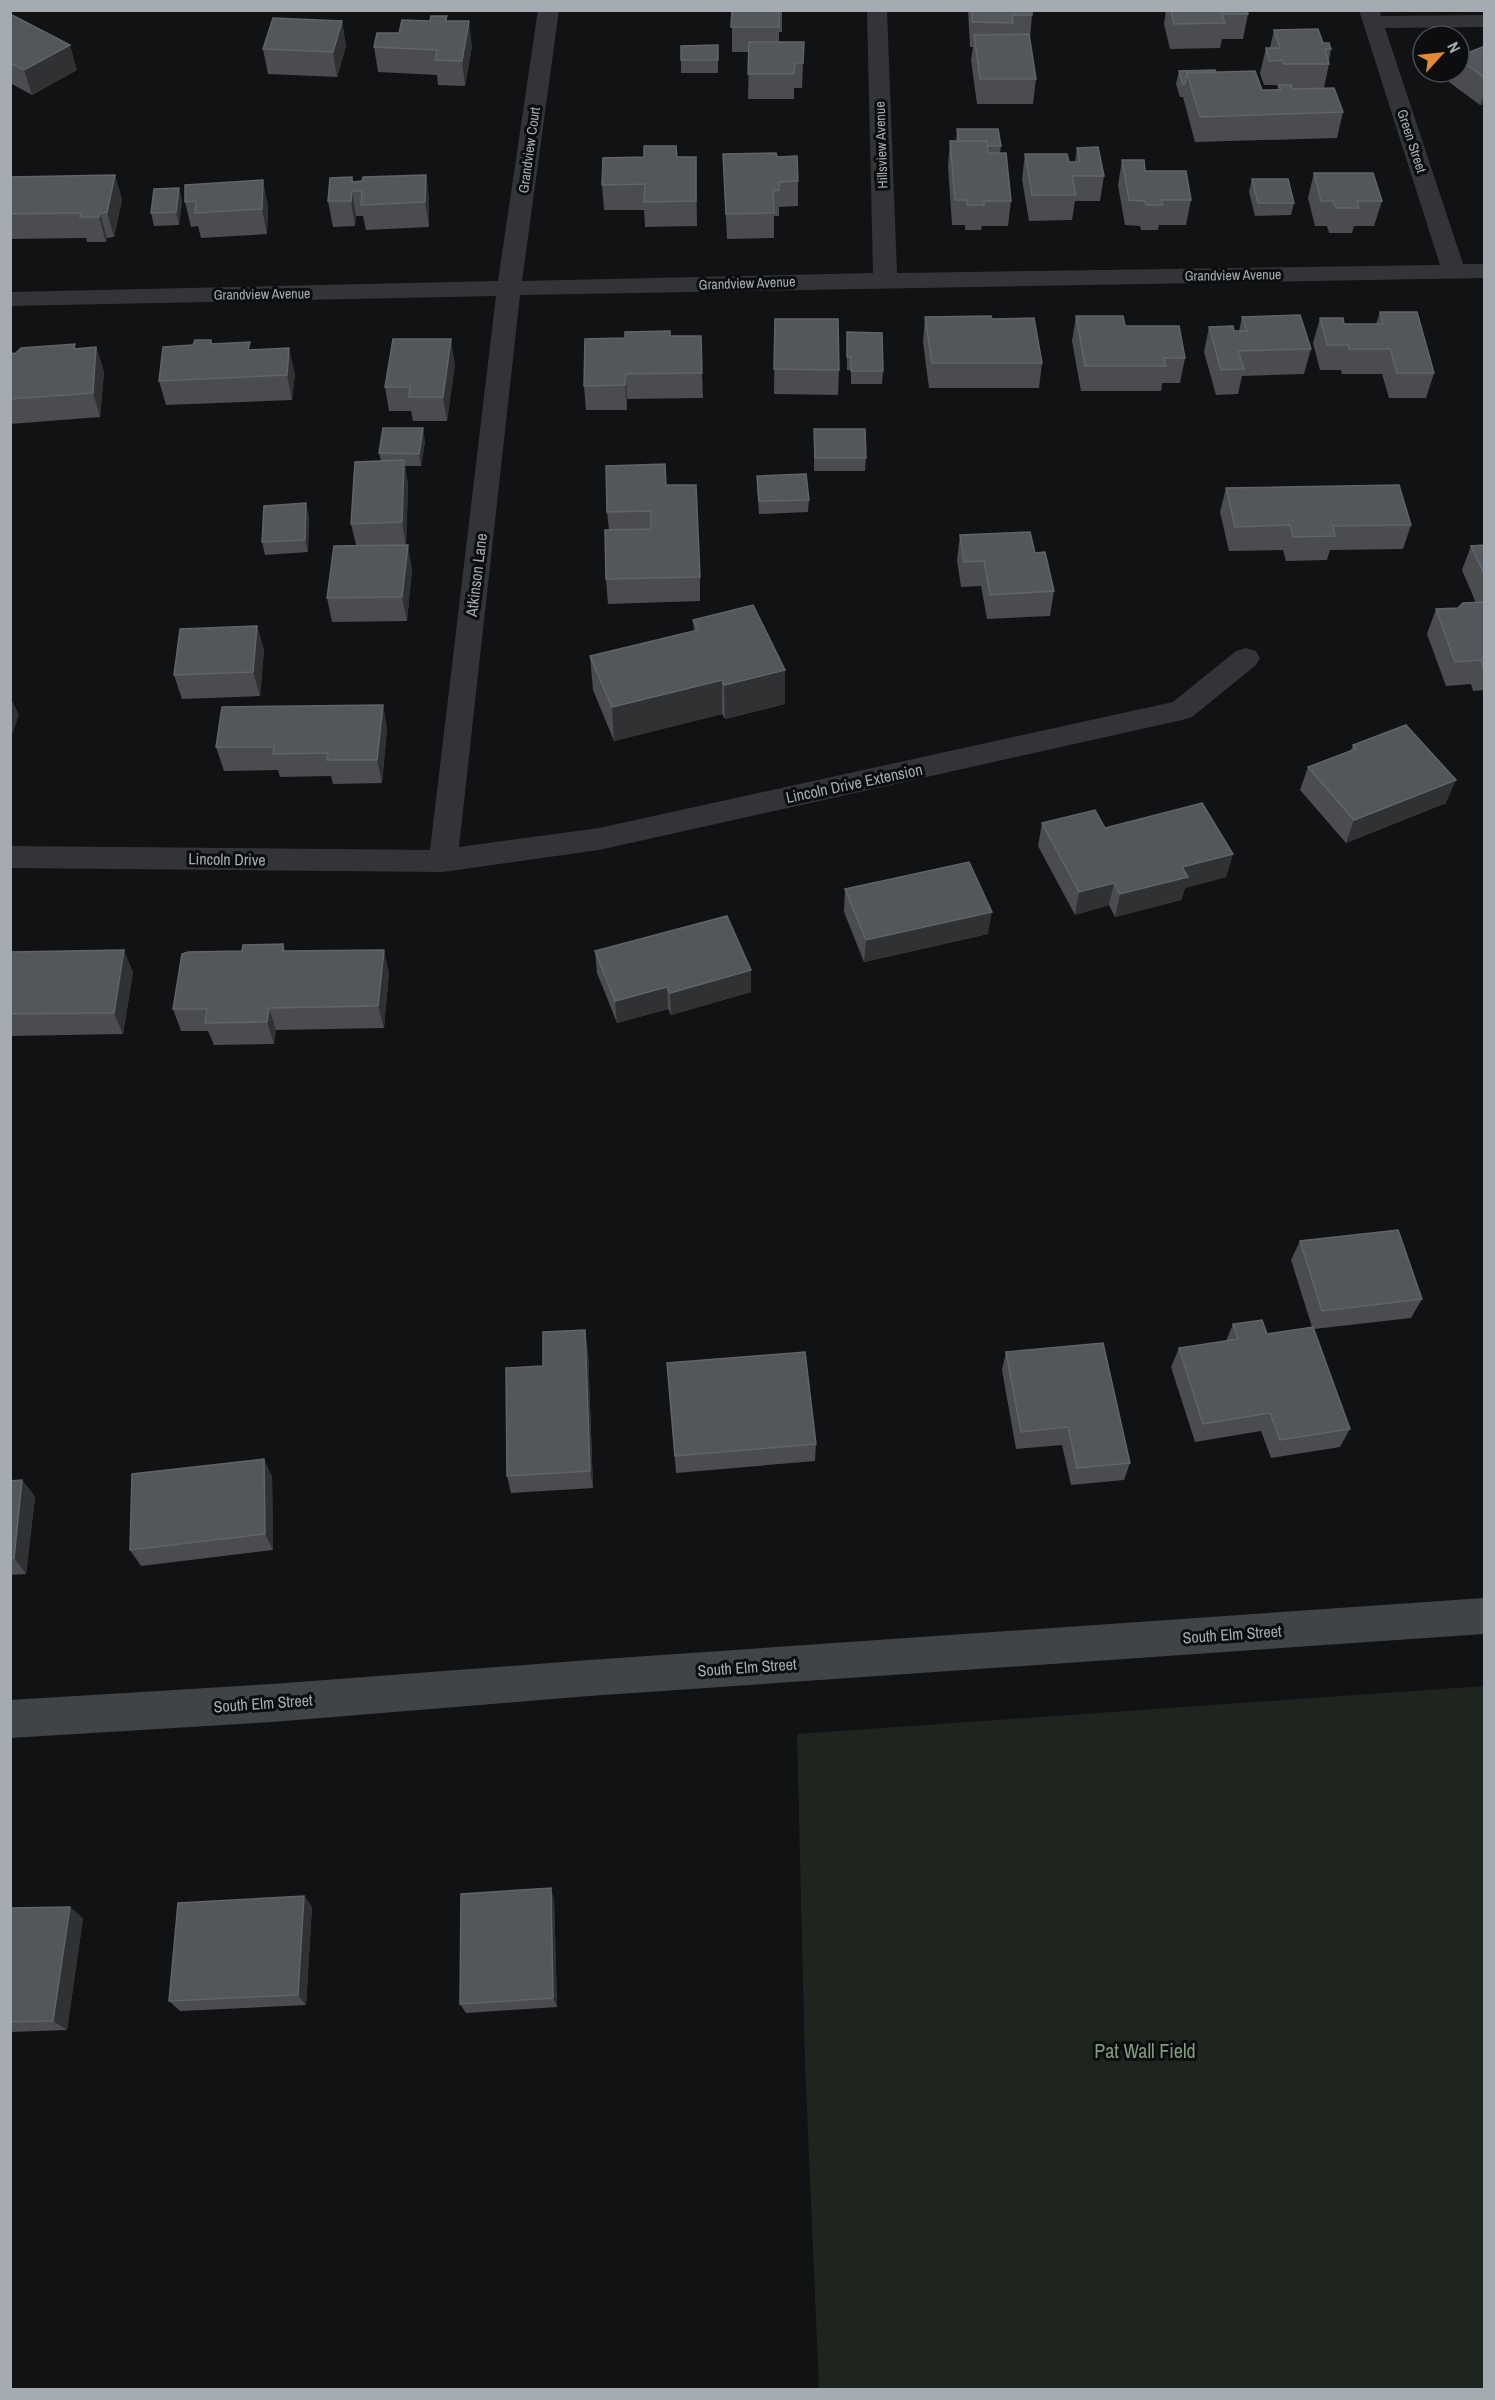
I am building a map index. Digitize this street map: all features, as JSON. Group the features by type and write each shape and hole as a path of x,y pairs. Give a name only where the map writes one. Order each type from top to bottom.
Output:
{"main road":[{"name":"South Elm Street","path":"10,1719 272,1703 589,1678 1485,1616"}],"street":[{"name":"Grandview Court","path":"509,290 549,10"},
{"name":"Hillsview Avenue","path":"877,10 885,280"},
{"path":"1371,16 1485,21"},
{"name":"Green Street","path":"1371,16 1454,272"},
{"name":"Grandview Avenue","path":"10,299 509,290 885,280 1485,271"},
{"name":"Atkinson Lane","path":"443,861 509,290"},
{"name":"Lincoln Drive Extension","path":"443,861 599,839 1182,710 1246,658"},
{"name":"Lincoln Drive","path":"10,857 443,861"}],"green space":[{"name":"Pat Wall Field","path":"1484,1686 1484,2389 819,2389 805,2063 797,1734"}],"building":[{"path":"732,10 779,10 779,27 731,27"},
{"path":"972,10 1032,10 1032,15 1012,15 1013,23 972,22"},
{"path":"1171,10 1247,10 1248,14 1222,14 1225,23 1174,24"},
{"path":"10,14 70,45 24,70 10,63"},
{"path":"431,16 447,16 445,21 469,21 462,61 435,60 437,50 374,47 377,33 399,33 402,20 430,21"},
{"path":"273,18 342,21 333,52 263,49"},
{"path":"1318,29 1323,43 1329,43 1331,49 1325,49 1329,64 1284,64 1282,60 1269,61 1266,48 1280,48 1274,30"},
{"path":"1029,34 1036,79 980,79 974,35"},
{"path":"749,42 804,42 803,63 795,63 794,74 748,74"},
{"path":"718,45 718,60 681,60 681,46"},
{"path":"1485,46 1485,78 1471,68 1471,51"},
{"path":"1215,70 1216,72 1187,73 1185,84 1183,84 1179,71"},
{"path":"1255,71 1262,90 1281,90 1279,85 1291,85 1292,89 1334,88 1343,112 1200,117 1187,73"},
{"path":"957,129 998,129 1001,146 987,146 987,141 959,141"},
{"path":"950,141 987,141 988,153 1006,153 1011,201 984,201 984,205 967,205 967,200 955,200"},
{"path":"644,146 676,146 677,157 696,157 696,201 644,202 645,184 602,185 603,158 644,157"},
{"path":"1098,147 1104,176 1072,176 1076,195 1032,195 1025,154 1067,154 1069,162 1080,162 1077,148"},
{"path":"776,153 777,157 797,156 798,181 779,182 779,190 773,191 774,213 726,214 723,154"},
{"path":"1122,160 1144,160 1145,171 1186,171 1191,200 1161,200 1163,205 1146,205 1145,201 1129,200"},
{"path":"1314,173 1373,173 1382,201 1357,201 1359,208 1336,208 1333,201 1321,201"},
{"path":"115,175 107,212 100,213 99,217 80,217 81,213 10,214 10,177"},
{"path":"426,175 425,202 361,205 362,191 352,191 351,201 328,201 330,178 352,177 352,182 362,181 363,177"},
{"path":"1252,179 1288,179 1294,203 1258,203"},
{"path":"263,180 262,209 195,213 196,201 185,202 185,185"},
{"path":"179,188 176,212 151,213 154,189"},
{"path":"1380,312 1417,312 1434,373 1397,373 1390,349 1349,349 1348,345 1327,345 1320,318 1343,318 1344,324 1383,324"},
{"path":"1300,315 1311,349 1238,351 1244,369 1221,370 1209,327 1233,326 1234,331 1247,331 1242,317"},
{"path":"991,316 992,319 1034,318 1042,363 932,363 925,317"},
{"path":"1076,316 1123,316 1125,326 1179,326 1185,358 1164,358 1166,366 1085,366"},
{"path":"775,319 838,319 839,370 774,369"},
{"path":"670,331 670,336 701,336 702,373 626,374 625,385 584,386 585,339 625,338 625,332"},
{"path":"847,332 882,333 883,371 851,371 851,357 847,357"},
{"path":"393,339 451,339 443,397 409,397 410,387 385,387"},
{"path":"195,340 211,340 211,344 250,342 248,350 289,348 287,375 159,381 163,347 193,345"},
{"path":"75,344 74,349 96,347 93,393 10,399 10,354 16,353 21,348"},
{"path":"383,428 423,428 419,454 379,453"},
{"path":"814,429 865,429 866,458 815,458"},
{"path":"404,460 402,522 351,524 355,462"},
{"path":"665,464 666,485 696,485 700,577 606,579 605,530 651,529 651,511 607,512 606,466"},
{"path":"806,474 809,500 759,501 757,476"},
{"path":"1399,485 1411,525 1333,526 1335,536 1293,537 1290,525 1235,527 1226,488"},
{"path":"306,503 305,540 262,542 264,506"},
{"path":"1030,532 1035,553 1045,552 1054,591 990,595 984,561 964,562 960,535"},
{"path":"408,545 402,597 327,598 334,546"},
{"path":"1485,545 1485,576 1471,546"},
{"path":"1485,602 1485,667 1481,660 1455,662 1436,609 1458,608 1463,603"},
{"path":"753,605 785,670 724,685 722,680 612,707 590,656 698,630 693,620"},
{"path":"257,626 253,672 174,675 180,629"},
{"path":"383,705 377,760 327,760 328,753 273,754 274,747 216,747 222,707"},
{"path":"1406,725 1456,780 1354,820 1308,767 1356,749 1353,745"},
{"path":"1202,803 1233,854 1182,867 1188,877 1120,894 1114,883 1079,892 1042,823 1095,810 1105,828"},
{"path":"969,862 992,912 866,940 845,889"},
{"path":"727,916 751,970 670,993 667,987 615,1001 595,951"},
{"path":"283,944 283,951 384,950 378,1006 269,1008 267,1022 205,1023 207,1009 173,1009 182,954 242,951 243,945"},
{"path":"124,950 114,1013 10,1014 10,952"},
{"path":"1398,1230 1422,1299 1322,1311 1300,1241"},
{"path":"1262,1320 1267,1334 1313,1327 1350,1429 1280,1440 1270,1413 1203,1424 1179,1348 1238,1339 1233,1324"},
{"path":"585,1330 590,1471 507,1476 506,1368 543,1366 543,1332"},
{"path":"1103,1343 1130,1463 1077,1468 1068,1427 1021,1432 1006,1352"},
{"path":"805,1352 816,1444 675,1456 667,1363"},
{"path":"264,1459 265,1534 130,1550 132,1474"},
{"path":"22,1480 14,1558 10,1558 10,1481"},
{"path":"551,1888 553,1998 460,2004 461,1894"},
{"path":"304,1896 298,1995 169,2001 178,1903"},
{"path":"70,1907 53,2021 10,2022 10,1908"}]}
